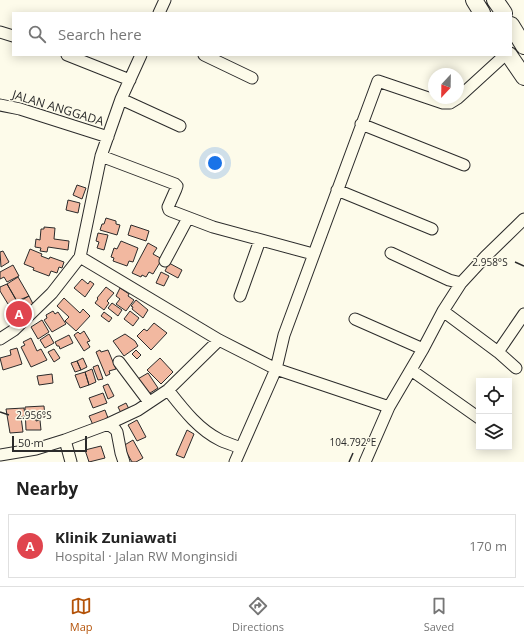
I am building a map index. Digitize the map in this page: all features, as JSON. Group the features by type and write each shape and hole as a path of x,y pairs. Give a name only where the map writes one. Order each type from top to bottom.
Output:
{"highway":[{"path":"474,0 481,12"},
{"path":"495,0 503,12"},
{"path":"512,27 524,46"},
{"path":"510,56 524,77"}],"street":[{"path":"159,12 165,0"},
{"path":"0,32 12,36"},
{"path":"70,56 130,80"},
{"path":"0,339 14,330 52,293 80,257 101,156 121,100 141,56"},
{"path":"206,56 252,78"},
{"path":"464,93 504,56"},
{"path":"235,462 276,368 284,336 313,254 378,81 428,98"},
{"path":"121,100 180,126"},
{"name":"JALAN ANGGADA","path":"0,105 20,109 108,137"},
{"path":"362,124 464,165"},
{"path":"101,156 175,184 177,186 168,209 171,211 213,227 313,254"},
{"path":"337,190 432,229"},
{"path":"165,261 188,218"},
{"path":"365,462 389,407 443,311 461,283 524,219"},
{"path":"240,296 260,240"},
{"path":"391,253 449,280 461,283"},
{"path":"80,257 219,340 276,368 389,407"},
{"path":"443,311 498,352 516,368"},
{"path":"498,352 524,314"},
{"path":"355,320 423,349"},
{"path":"0,455 36,450 108,424 138,410 168,390 219,340"},
{"path":"119,362 149,402"},
{"path":"411,370 476,416"},
{"path":"168,390 184,410 202,428 220,440 240,448"},
{"path":"108,424 117,432 124,462"},
{"path":"65,440 71,462"}],"building":[{"path":"77,185 86,188 82,199 73,195"},
{"path":"68,200 80,203 78,213 66,210"},
{"path":"106,218 116,221 116,224 120,225 117,235 100,230"},
{"path":"131,225 149,231 146,241 128,235"},
{"path":"44,227 55,228 54,239 69,241 68,250 48,247 47,252 40,251 41,248 35,247 36,239 40,240 41,229 44,229"},
{"path":"98,233 108,235 104,250 97,248 99,242 96,241"},
{"path":"121,241 138,248 133,262 129,261 127,266 113,261 114,258 111,257 114,248 117,249"},
{"path":"148,243 157,248 153,254 162,259 153,274 149,272 146,277 142,275 141,277 132,273"},
{"path":"30,249 42,254 41,256 49,259 50,257 64,262 62,268 59,267 57,273 51,271 49,276 33,270 34,268 24,264"},
{"path":"3,251 9,262 1,267 0,252"},
{"path":"169,263 182,270 178,278 165,271"},
{"path":"13,265 19,276 7,282 4,277 0,279 0,272"},
{"path":"161,272 169,276 164,286 156,283"},
{"path":"18,277 29,296 17,301 7,284"},
{"path":"82,279 88,284 90,281 94,284 85,297 74,288"},
{"path":"7,284 16,300 8,304 0,291 0,287"},
{"path":"106,287 114,293 107,301 109,303 104,310 95,303"},
{"path":"120,288 129,294 128,296 134,300 126,311 116,304 120,299 116,296"},
{"path":"29,296 34,306 26,310 23,305 25,304 22,300"},
{"path":"64,298 80,313 83,309 90,316 76,331 65,321 69,317 57,306"},
{"path":"136,300 148,310 143,318 132,309 133,307 131,306"},
{"path":"112,303 122,310 118,316 108,308"},
{"path":"53,311 55,314 58,312 66,324 52,332 44,320 47,318 46,315"},
{"path":"130,311 139,318 133,326 124,319"},
{"path":"104,312 112,318 109,322 101,316"},
{"path":"42,320 49,332 38,339 31,327"},
{"path":"154,323 167,333 151,350 137,336 144,329 147,331"},
{"path":"84,331 90,341 87,342 90,347 84,351 74,335 78,332 80,334"},
{"path":"49,334 54,343 45,348 40,340"},
{"path":"125,334 135,341 138,346 124,356 113,341"},
{"path":"69,335 73,343 60,349 55,342"},
{"path":"31,338 37,351 41,349 47,360 31,367 21,347 25,345 23,342"},
{"path":"17,348 22,364 3,370 0,358 11,355 10,350"},
{"path":"54,349 60,358 54,362 48,352"},
{"path":"100,350 101,352 108,350 116,369 109,371 110,374 106,376 96,352"},
{"path":"136,350 141,355 137,359 132,354"},
{"path":"83,358 87,367 81,370 77,361"},
{"path":"160,358 173,372 161,384 147,370"},
{"path":"77,361 81,370 75,372 71,363"},
{"path":"98,365 103,379 98,380 93,367"},
{"path":"92,369 96,382 89,385 85,372"},
{"path":"85,372 89,385 80,388 75,375"},
{"path":"148,373 158,388 147,395 136,380"},
{"path":"52,374 53,383 39,385 37,376"},
{"path":"108,384 114,396 108,399 103,386"},
{"path":"103,393 107,403 93,408 89,398"},
{"path":"126,403 129,409 121,413 118,407"},
{"path":"44,406 45,417 36,417 36,421 40,420 41,430 26,430 25,407"},
{"path":"24,408 25,416 21,417 23,432 10,433 6,409"},
{"path":"105,410 108,418 93,425 89,416"},
{"path":"137,420 146,437 137,441 128,425"},
{"path":"187,430 194,434 184,458 176,455"},
{"path":"133,440 143,458 136,462 132,462 123,446"},
{"path":"101,446 105,458 89,462 85,450"}],"place":[{"name":"Klinik Zuniawati","path":"19,314"}]}
